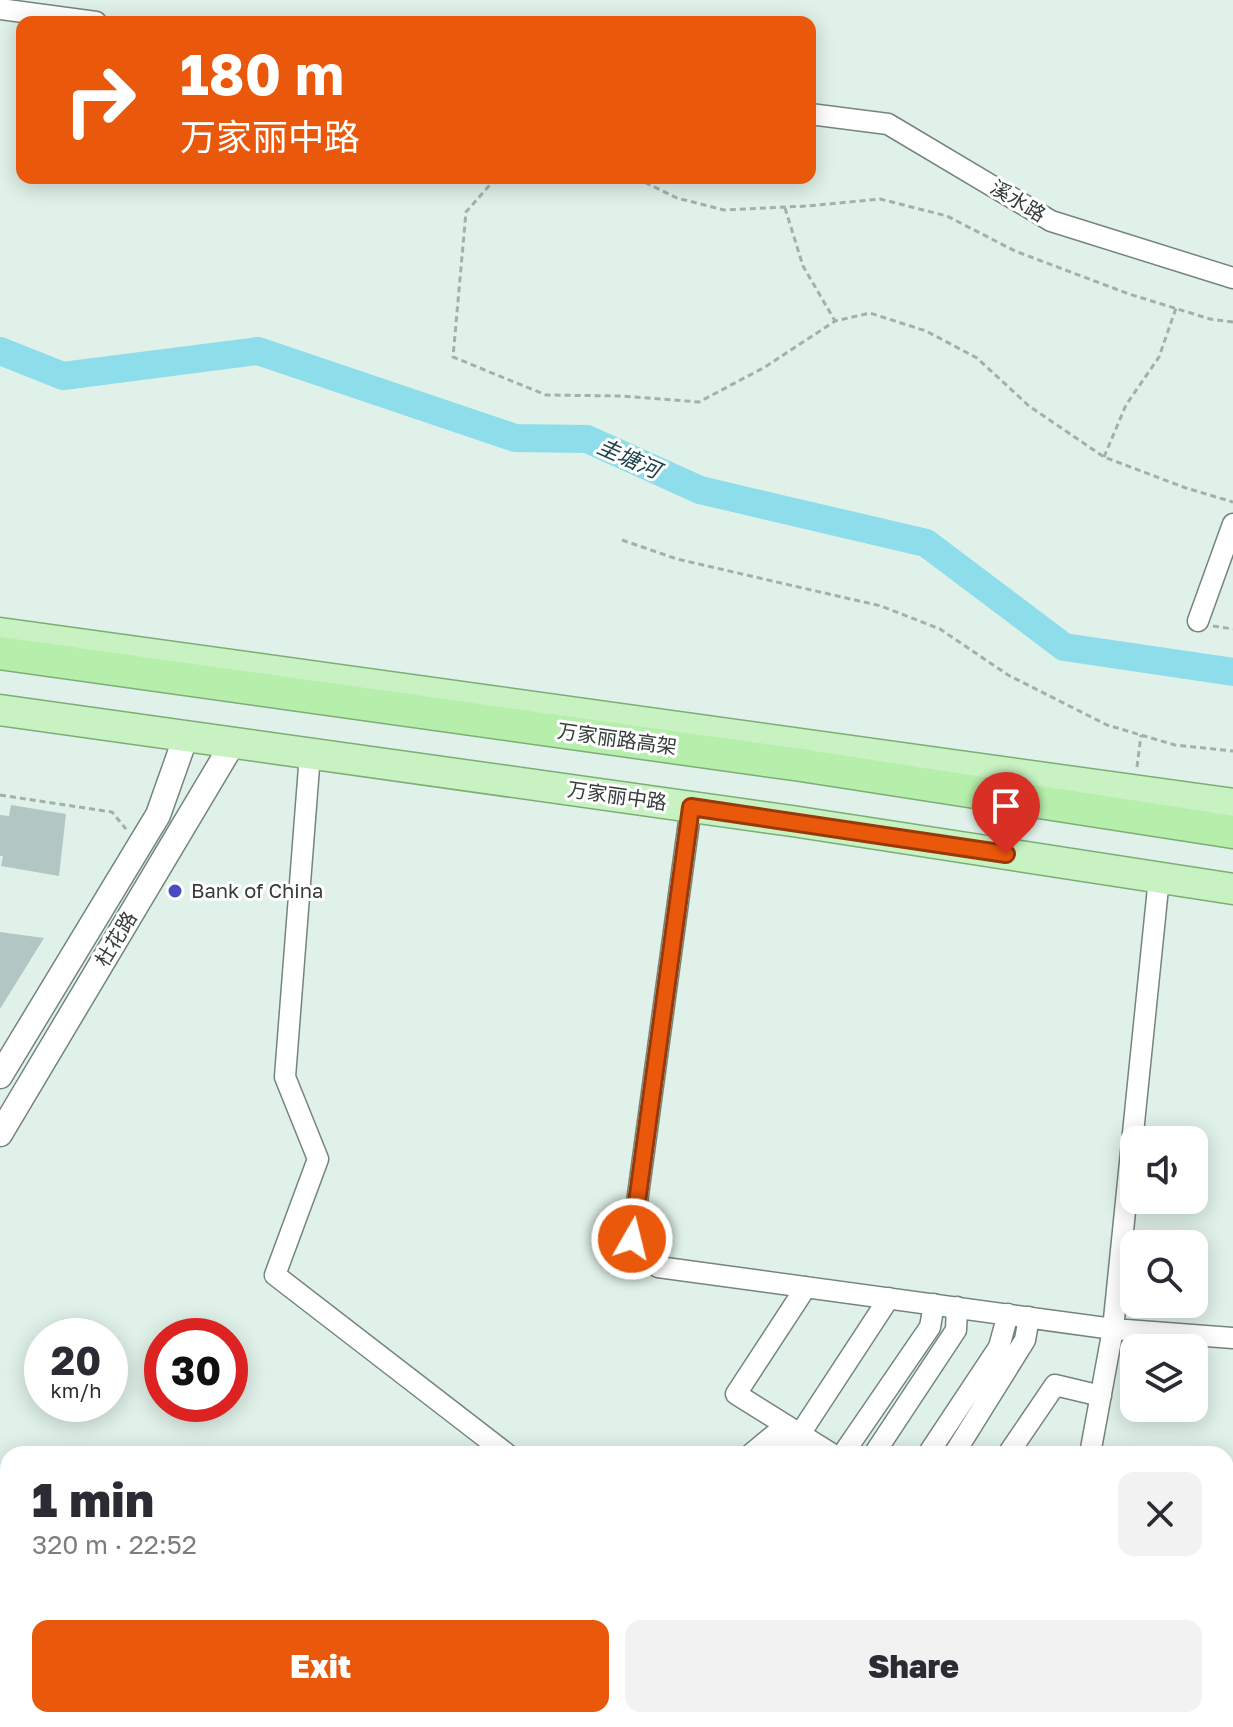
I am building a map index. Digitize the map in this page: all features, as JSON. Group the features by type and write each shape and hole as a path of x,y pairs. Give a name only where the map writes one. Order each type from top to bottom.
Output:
{"highway":[{"name":"万家丽路高架","path":"0,653 801,765 1233,832"},
{"name":"万家丽路高架","path":"0,676 797,787 1233,855"}],"main road":[{"path":"0,633 1233,804"},
{"name":"万家丽中路","path":"0,710 691,807 1233,889"}],"street":[{"path":"0,9 52,16"},
{"name":"溪水路","path":"816,115 888,124 1051,221 1233,278"},
{"path":"1198,621 1233,524"},
{"name":"杜花路","path":"0,1076 158,815 186,736"},
{"name":"杜花路","path":"0,1134 233,743"},
{"path":"310,754 285,1077 318,1159 275,1275 497,1446"},
{"path":"691,807 632,1239 658,1267 1113,1329 1233,1338"},
{"path":"1092,1446 1113,1329 1159,878"},
{"path":"800,1444 736,1394 806,1287"},
{"path":"800,1444 889,1298"},
{"path":"848,1446 930,1327 934,1304"},
{"path":"879,1446 956,1330 957,1307"},
{"path":"933,1446 999,1347 1008,1314"},
{"path":"959,1446 1025,1340 1029,1317"},
{"path":"1017,1446 1055,1385 1101,1396"},
{"path":"761,1446 774,1435 800,1444"}],"path":[{"path":"491,184 466,212 453,357 546,395 621,396 699,402 765,367 835,321 870,313 926,331 977,358 1029,406 1104,457 1233,502"},
{"path":"648,184 677,198 724,210 880,199 947,216 1015,251 1129,294 1210,319 1233,322"},
{"path":"785,208 803,266 835,321"},
{"path":"1104,457 1126,405 1159,357 1176,308"},
{"path":"622,540 677,559 881,606 940,629 1008,675 1107,725 1175,745 1233,751"},
{"path":"1134,791 1141,735"},
{"path":"0,795 112,812 131,835"}],"building":[{"path":"11,805 66,814 59,876 1,866 0,815 9,816"},
{"path":"0,932 44,938 0,1009"}],"waterway":[{"name":"圭塘河","path":"0,351 63,376 258,351 515,438 587,439 700,490 926,543 1064,647 1233,672"}],"place":[{"name":"Bank of China","path":"175,891"}],"route":[{"path":"632,1239 691,807 1006,854"}]}
